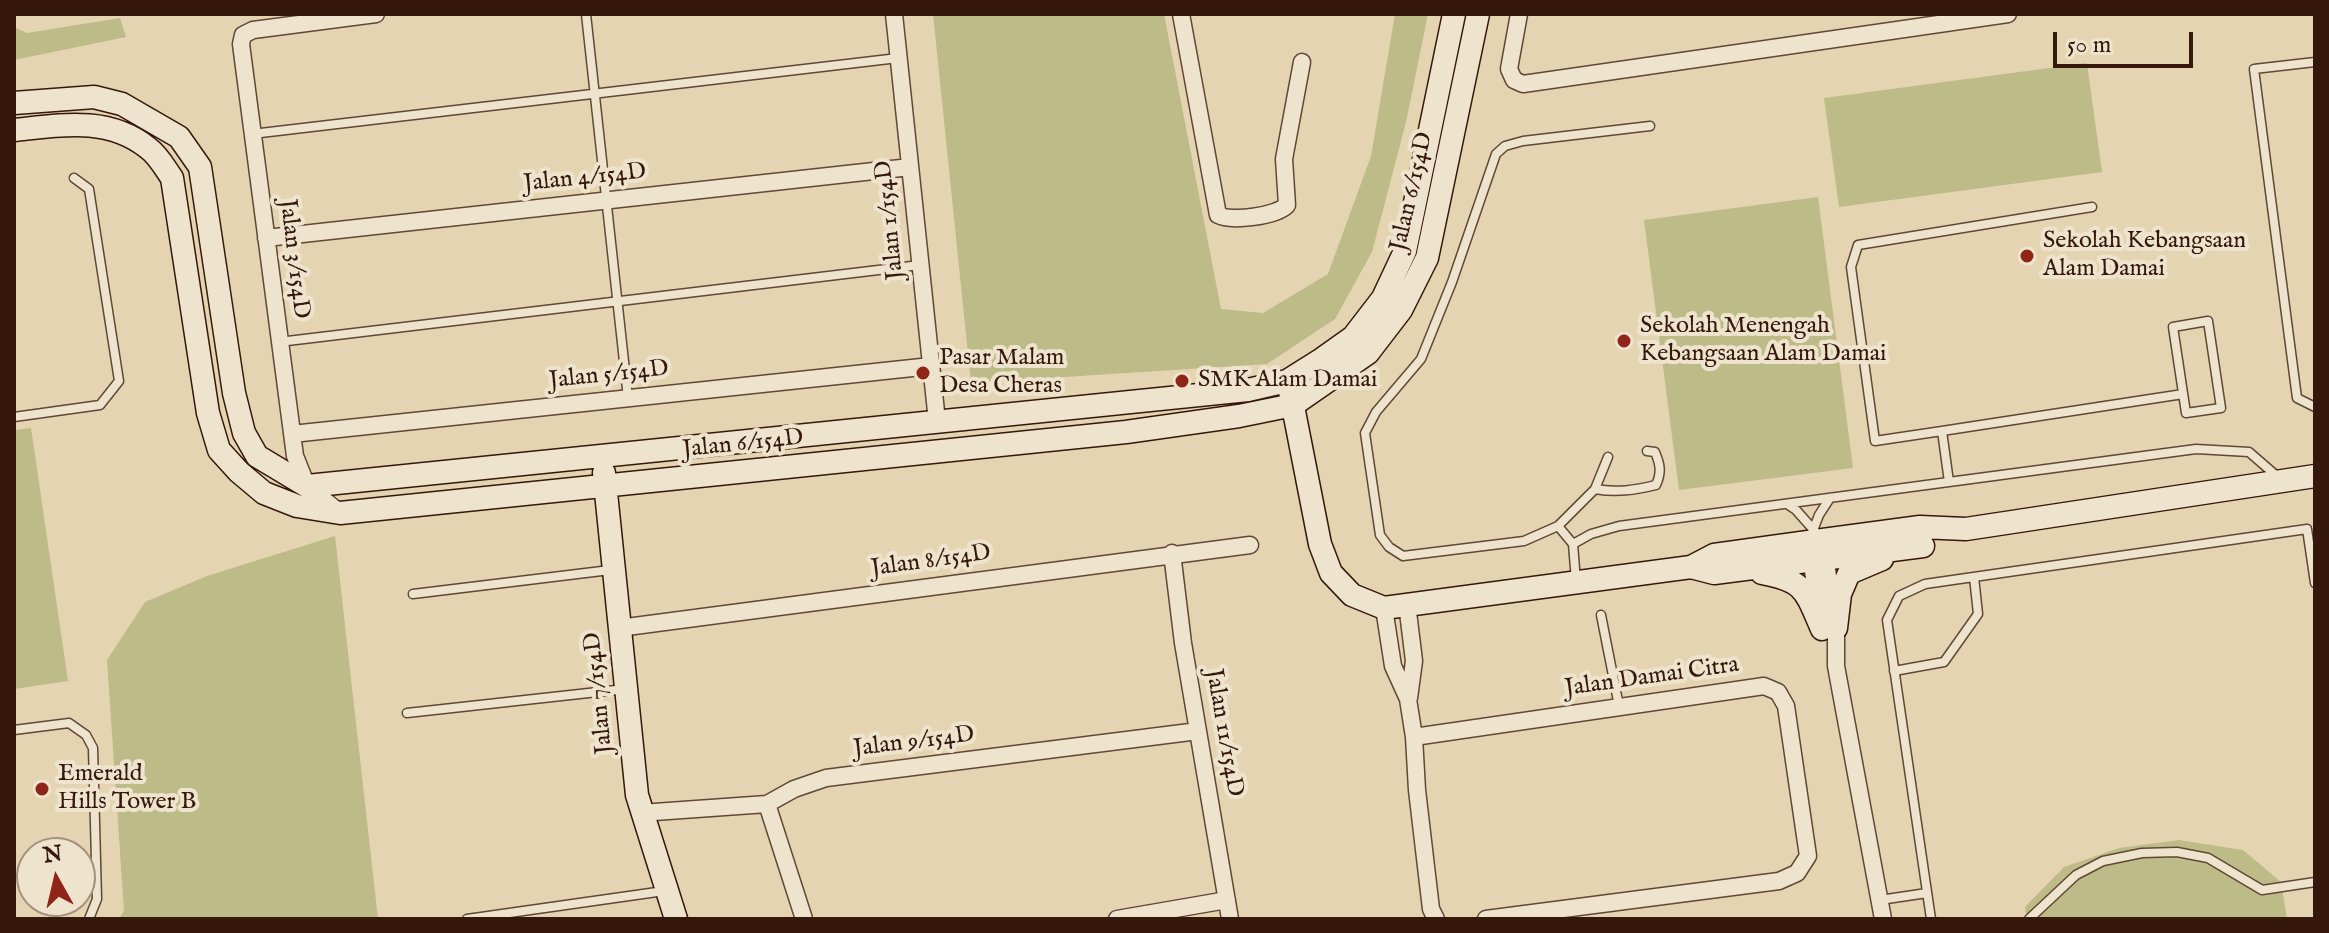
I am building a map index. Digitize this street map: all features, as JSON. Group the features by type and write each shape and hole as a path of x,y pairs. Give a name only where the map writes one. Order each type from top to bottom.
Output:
{"street":[{"name":"Jalan 3/154D","path":"307,486 295,456 241,44 243,35 253,30 376,14"},
{"name":"Jalan 1/154D","path":"894,14 937,421"},
{"path":"1181,14 1218,215 1225,219 1267,214 1287,205 1284,159 1302,62"},
{"name":"Jalan 6/154D","path":"307,486 1248,390 1287,381 1353,337 1383,298 1405,251 1454,14"},
{"name":"Jalan 6/154D","path":"14,130 78,124 118,130 150,149 172,178 208,413 219,450 264,493 297,506 340,513 1126,432 1293,405 1368,353 1401,310 1427,258 1478,14"},
{"path":"1519,14 1509,69 1514,80 1523,84 1942,19 2008,14"},
{"path":"14,103 94,97 122,104 179,137 200,167 234,393 244,433 257,456 307,486 340,513"},
{"name":"Jalan 4/154D","path":"266,238 910,167"},
{"name":"Jalan 5/154D","path":"292,434 931,366"},
{"path":"1287,381 1320,544 1331,573 1352,595 1384,608 1691,567 1714,555 1816,546 1923,546"},
{"path":"1298,433 1301,418 1317,389"},
{"path":"1239,416 1270,419 1298,433"},
{"path":"937,421 939,451"},
{"name":"Jalan 7/154D","path":"602,456 640,813 676,919"},
{"path":"1691,567 1714,573 1745,569 1816,546 1920,527 1966,529 2315,476"},
{"path":"556,491 582,491 591,496 608,516 624,488 640,482"},
{"path":"1829,629 1849,573 1966,529"},
{"name":"Jalan 8/154D","path":"619,628 1250,545"},
{"path":"1816,546 1883,919"},
{"name":"Jalan 11/154D","path":"1172,553 1183,643 1230,919"},
{"path":"1745,569 1790,578 1807,593 1829,629"},
{"path":"1407,604 1414,661 1408,699"},
{"path":"1384,608 1393,666 1408,699 1431,909 1436,919"},
{"name":"Jalan Damai Citra","path":"1414,737 1764,686 1778,692 1786,706 1808,856 1797,873 1779,881 1486,919"},
{"name":"Jalan 9/154D","path":"640,813 767,804 794,789 826,778 1198,731"},
{"path":"767,804 804,919"},
{"path":"1117,919 1227,900"}],"lane":[{"path":"586,14 628,398"},
{"path":"252,134 898,58"},
{"path":"2315,62 2254,69 2297,398 2315,407"},
{"path":"1608,457 1595,489 1558,526 1524,541 1403,556 1389,547 1380,535 1365,433 1376,412 1421,359 1452,282 1496,154 1505,146 1523,141 1650,126"},
{"path":"14,417 100,405 119,381 89,189 74,178"},
{"path":"2092,207 1858,245 1851,267 1875,441 2183,394"},
{"path":"279,342 920,265"},
{"path":"2208,321 2221,408 2186,413 2183,394 2173,327 2208,321"},
{"path":"1942,431 1949,482"},
{"path":"1573,544 1591,534 1619,526 2196,449 2249,452 2282,481"},
{"path":"1595,489 1633,491 1656,485 1661,466 1655,452 1647,451"},
{"path":"1816,546 1830,498"},
{"path":"1786,504 1796,510 1816,546"},
{"path":"1558,526 1573,544 1576,582"},
{"path":"1931,919 1887,620 1899,596 1925,584 2307,529 2315,583"},
{"path":"413,594 613,569"},
{"path":"1894,671 1944,662 1978,614 1974,577"},
{"path":"1601,615 1619,706"},
{"path":"407,713 625,689"},
{"path":"14,730 69,723 86,735 93,748 97,899 89,919"},
{"path":"2029,919 2076,875 2103,861 2142,853 2177,852 2208,858 2262,890 2315,882"},
{"path":"467,919 665,891"},
{"path":"1880,900 1927,893"}],"shaded area":[{"path":"933,14 1164,14 1221,309 1263,313 1328,274 1371,156 1395,14 1428,14 1406,122 1372,252 1335,319 1267,364 971,383"},
{"path":"120,18 126,37 14,60 14,27 27,33"},
{"path":"2087,63 2102,172 1839,207 1824,98"},
{"path":"1818,197 1853,468 1679,490 1644,220"},
{"path":"31,428 68,681 14,689 14,430"},
{"path":"335,536 378,919 119,919 124,911 107,660 145,602 207,576"},
{"path":"2179,840 2243,850 2281,882 2287,919 2027,919 2025,907 2064,867 2119,848"}],"place":[{"name":"Sekolah Kebangsaan Alam Damai","path":"2027,256"},
{"name":"Sekolah Menengah Kebangsaan Alam Damai","path":"1624,341"},
{"name":"Pasar Malam Desa Cheras","path":"923,373"},
{"name":"SMK Alam Damai","path":"1182,381"},
{"name":"Emerald Hills Tower B","path":"42,789"}]}
